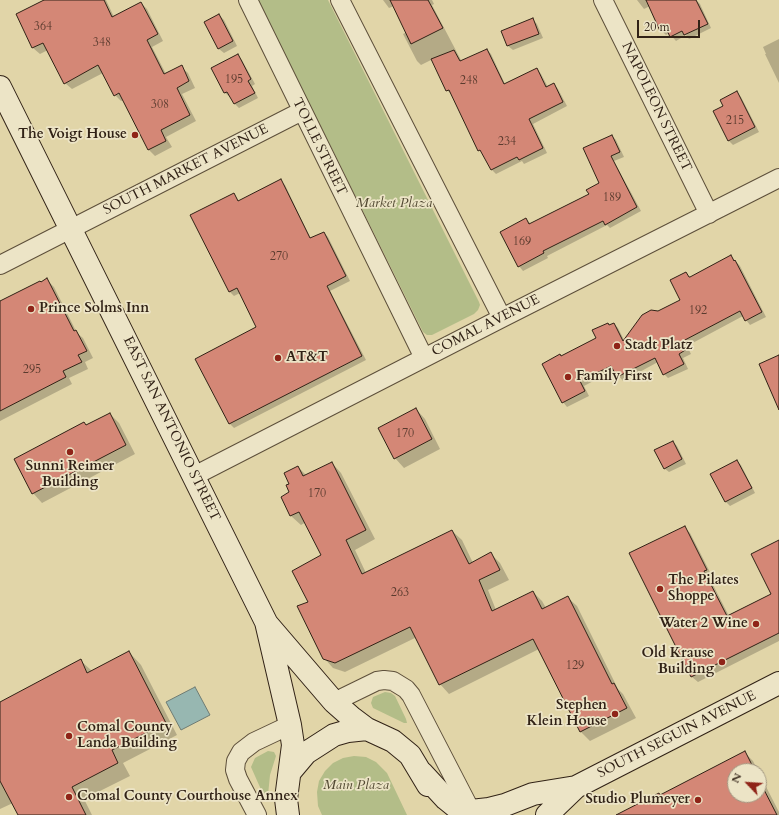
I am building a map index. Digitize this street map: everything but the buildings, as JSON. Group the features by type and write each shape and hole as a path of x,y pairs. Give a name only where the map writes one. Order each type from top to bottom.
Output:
{"main road":[{"name":"EAST SAN ANTONIO STREET","path":"0,86 266,622 293,744 290,772"},
{"name":"EAST SAN ANTONIO STREET","path":"266,622 334,702 367,729"},
{"name":"SOUTH SEGUIN AVENUE","path":"547,815 576,787 779,683"},
{"path":"288,815 286,799 290,772 306,753 334,735 348,731 367,729 393,741 410,755 422,773 443,815"},
{"name":"SOUTH SEGUIN AVENUE","path":"422,773 446,799 456,807 471,811 505,805 533,794 576,787"}],"street":[{"name":"TOLLE STREET","path":"248,0 424,358"},
{"path":"340,0 502,318"},
{"name":"NAPOLEON STREET","path":"603,0 709,214"},
{"name":"SOUTH MARKET AVENUE","path":"0,266 302,111"},
{"name":"COMAL AVENUE","path":"194,476 779,178"},
{"path":"334,702 377,681 393,681 406,689 411,695 471,811"},
{"path":"257,815 238,779 235,770 236,761 241,752 254,742 290,726"}],"green space":[{"name":"Market Plaza","path":"258,0 328,0 479,302 480,305 478,310 474,314 432,335 427,335 423,332"},
{"path":"385,692 391,693 395,696 407,723 404,723 373,708 371,703 373,697"},
{"path":"268,751 274,752 276,756 270,775 268,795 266,798 251,767 255,758"},
{"name":"Main Plaza","path":"354,756 366,757 376,762 387,773 407,815 322,815 318,806 317,792 319,781 325,771 333,763 343,758"}],"water":[{"path":"195,687 210,715 181,730 166,702"}],"place":[{"name":"The Voigt House","path":"135,135"},
{"name":"Prince Solms Inn","path":"31,309"},
{"name":"Stadt Platz","path":"617,346"},
{"name":"AT&T","path":"278,358"},
{"name":"Family First","path":"568,377"},
{"name":"Sunni Reimer Building","path":"70,452"},
{"name":"The Pilates Shoppe","path":"660,589"},
{"name":"Water 2 Wine","path":"756,624"},
{"name":"Old Krause Building","path":"722,662"},
{"name":"Stephen Klein House","path":"615,714"},
{"name":"Comal County Landa Building","path":"69,736"},
{"name":"Comal County Courthouse Annex","path":"69,797"},
{"name":"Studio Plumeyer","path":"698,800"}]}
